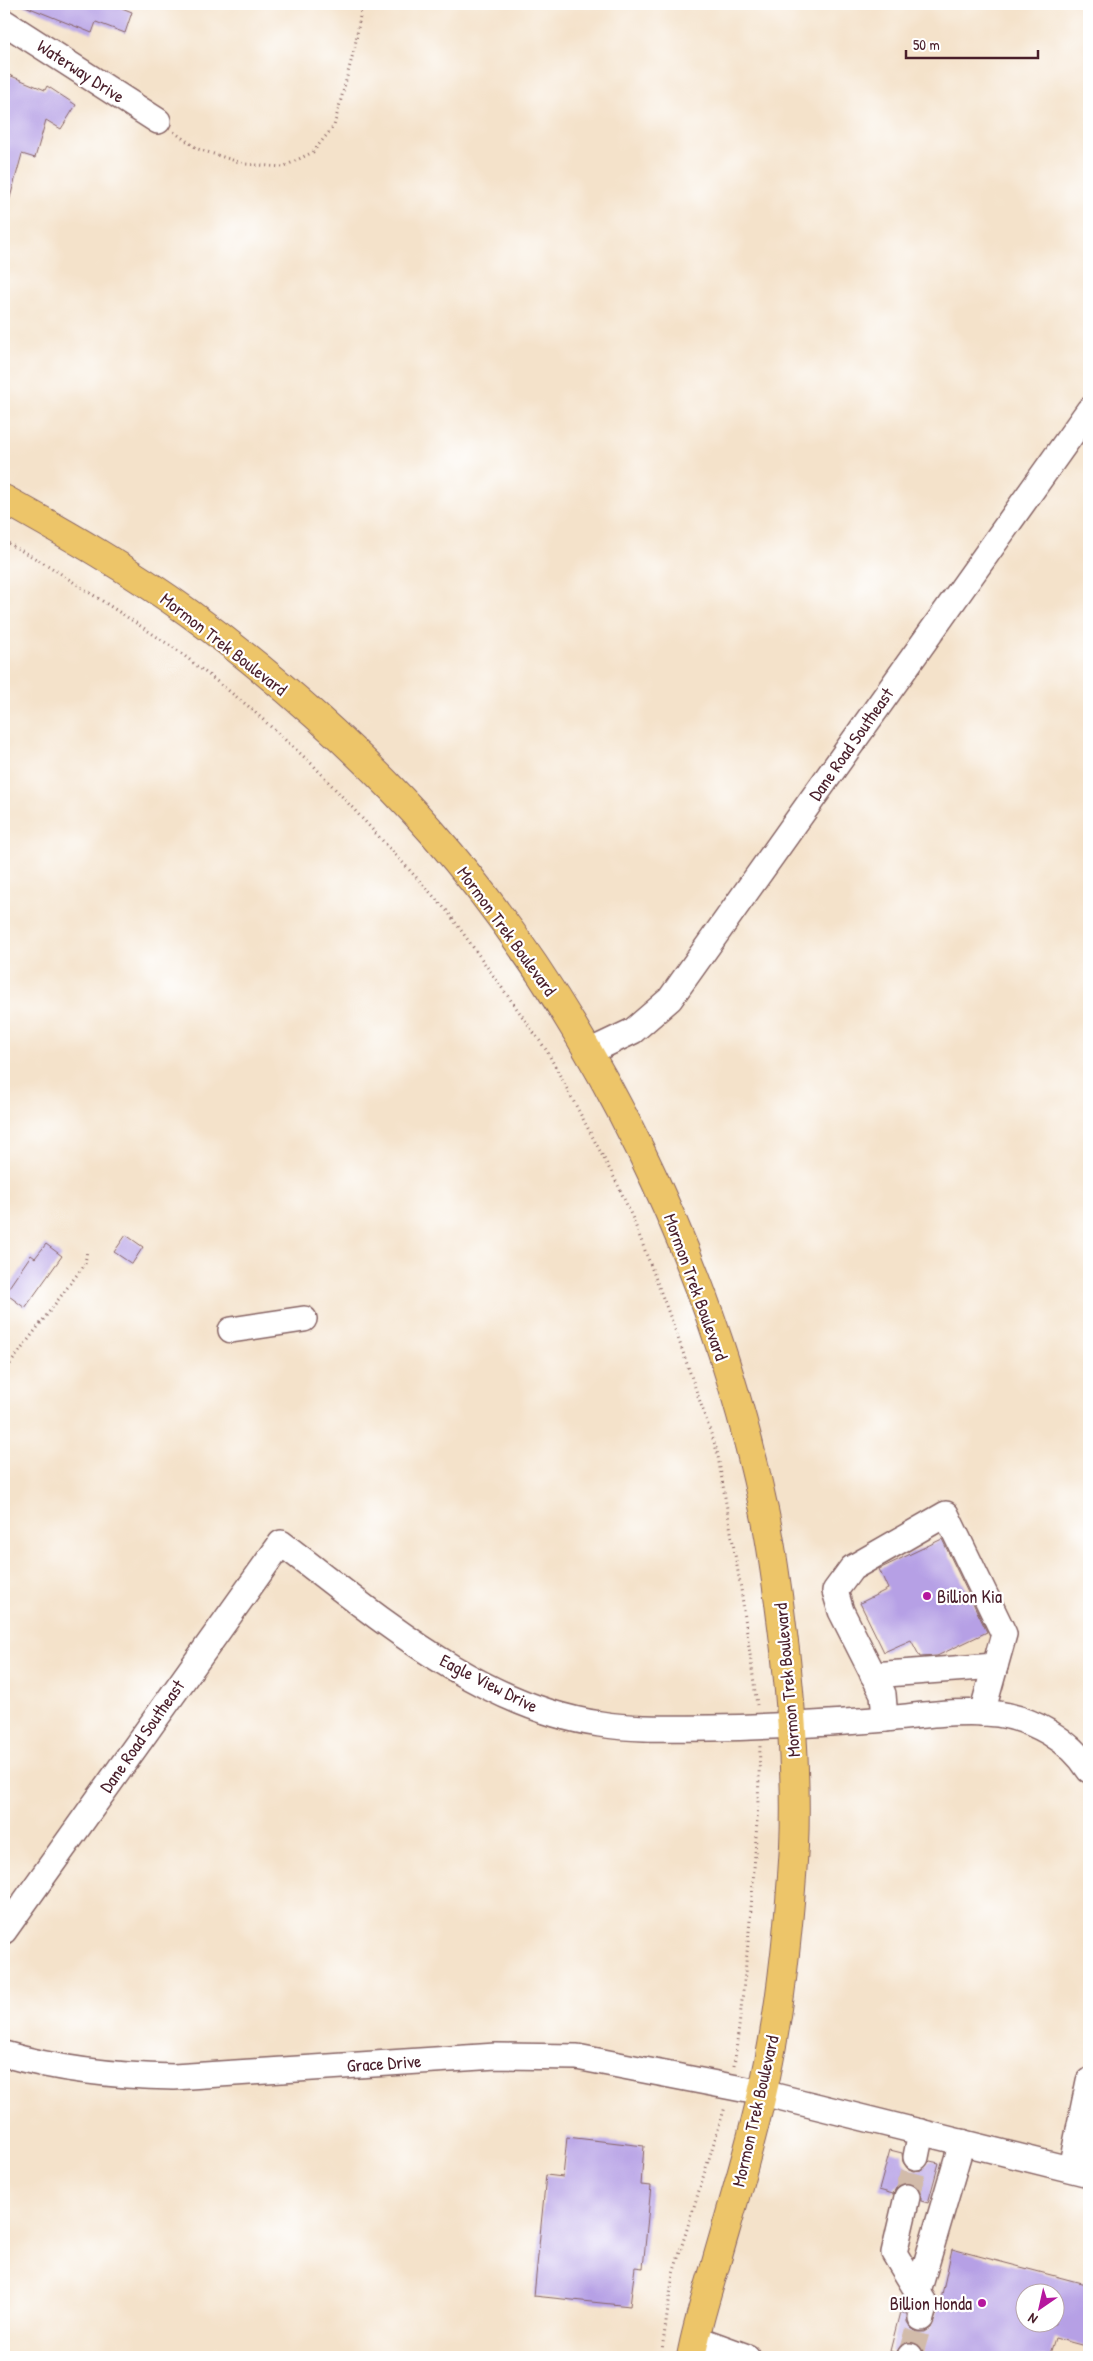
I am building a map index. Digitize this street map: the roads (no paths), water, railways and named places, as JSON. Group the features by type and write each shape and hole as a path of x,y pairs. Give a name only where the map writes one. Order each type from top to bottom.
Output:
{"main road":[{"name":"Mormon Trek Boulevard","path":"4,498 114,563 188,612 255,664 370,768 431,830 478,888 558,1001 589,1052 613,1097 674,1224 714,1326 745,1429 765,1511 778,1593 793,1726 795,1801 790,1905 773,2038 763,2093 694,2351"}],"street":[{"name":"Waterway Drive","path":"4,22 158,121"},
{"name":"Dane Road Southeast","path":"589,1052 633,1031 670,999 1089,410"},
{"path":"230,1330 304,1319"},
{"path":"885,1719 883,1694 841,1611 835,1591 852,1568 946,1514 1004,1634 982,1713"},
{"name":"Dane Road Southeast","path":"4,1931 280,1543"},
{"name":"Eagle View Drive","path":"280,1543 403,1636 444,1662 492,1688 545,1711 601,1725 646,1728 793,1726 982,1713 999,1714 1023,1721 1050,1733 1073,1748 1089,1770"},
{"path":"873,1675 995,1666"},
{"name":"Grace Drive","path":"4,2054 31,2062 78,2070 130,2076 174,2078 536,2054 577,2057 611,2062 763,2093 1080,2171"},
{"path":"1080,2171 1089,2081"},
{"path":"916,2157 921,2132"},
{"path":"918,2292 962,2142"},
{"path":"907,2197 894,2253 925,2304 921,2318"},
{"path":"694,2351 747,2357"}],"tunnel":[{"path":"907,2197 916,2157"},
{"path":"910,2356 921,2318"}],"place":[{"name":"Billion Kia","path":"927,1596"},
{"name":"Billion Honda","path":"982,2303"}]}
